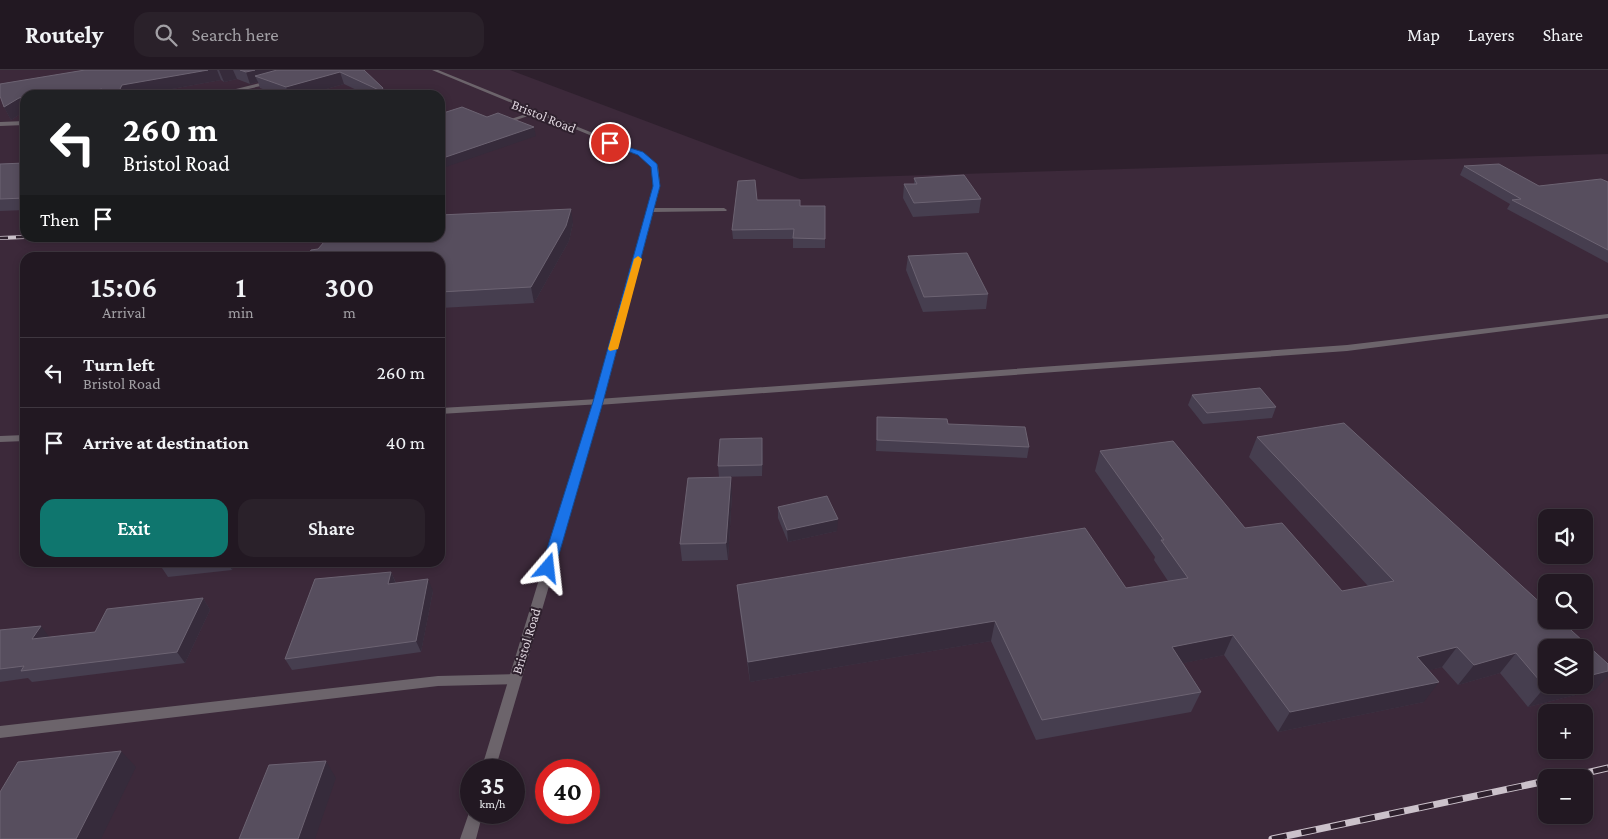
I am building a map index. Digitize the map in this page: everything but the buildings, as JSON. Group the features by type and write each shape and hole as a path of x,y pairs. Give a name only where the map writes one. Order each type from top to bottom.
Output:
{"street":[{"name":"Bristol Road","path":"434,70 640,154 655,166 657,186 652,210 598,402 491,759"},
{"path":"235,90 282,79"},
{"path":"505,122 534,112"},
{"path":"0,124 20,123"},
{"path":"652,210 724,210"},
{"path":"445,411 598,402 1347,348 1608,316"},
{"path":"0,440 20,438"},
{"path":"0,732 438,681 515,679"},
{"path":"468,839 472,824"}],"shaded area":[{"path":"0,70 510,70 800,179 1608,154 1608,839 0,839"}],"railway":[{"path":"0,238 20,237"},
{"path":"1593,771 1608,768"},
{"path":"1272,839 1538,783"}],"slow traffic":[{"path":"613,349 638,259"}],"route":[{"path":"548,568 598,402 652,210 657,186 655,166 640,154 610,143"}]}
